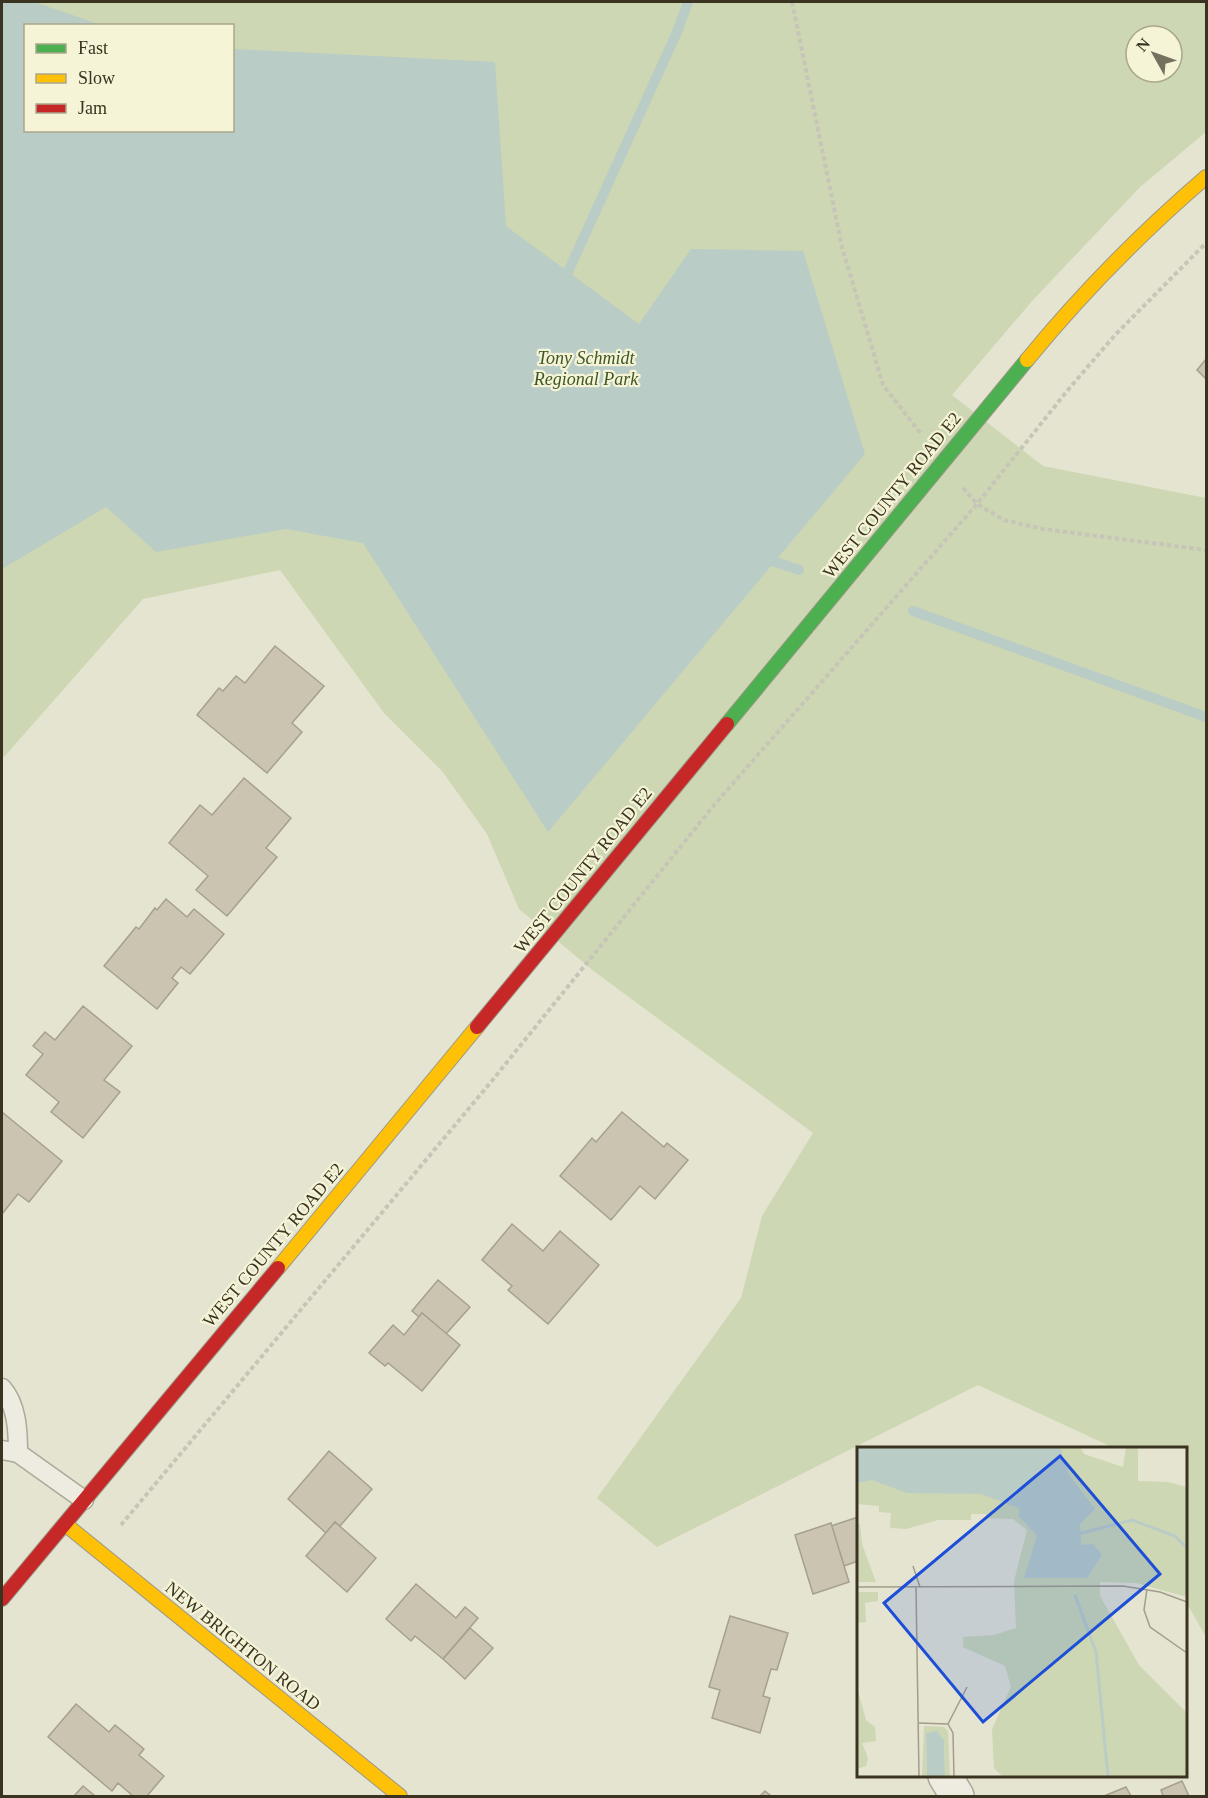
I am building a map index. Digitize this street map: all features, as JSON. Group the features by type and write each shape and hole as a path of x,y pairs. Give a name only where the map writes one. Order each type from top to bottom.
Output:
{"street":[{"name":"WEST COUNTY ROAD E2","path":"2,1599 1032,354 1096,280 1178,200 1206,177"},
{"name":"NEW BRIGHTON ROAD","path":"65,1524 400,1797"},
{"path":"946,1777 957,1797"}],"lane":[{"path":"2,1388 8,1395 18,1425 10,1451 84,1500"}],"path":[{"path":"792,2 842,247 882,386 919,431"},
{"path":"128,1518 491,1082 715,804 977,504 1115,334 1206,243"},
{"path":"977,504 1004,520 1043,529 1206,550"}],"green space":[{"name":"Tony Schmidt Regional Park","path":"2,2 1206,2 1206,132 1140,187 1033,300 952,395 1043,466 1206,498 1206,1637 1187,1604 1187,1447 1112,1447 978,1385 657,1547 597,1498 741,1298 762,1216 813,1133 595,972 519,909 487,834 442,771 384,713 280,570 143,599 4,757 2,754"}],"shaded area":[{"path":"2,2 35,2 98,24 24,24 24,132 234,132 234,49 495,62 506,226 639,324 691,249 803,251 865,454 548,832 363,543 286,529 156,552 106,507 2,569"}],"building":[{"path":"1206,359 1206,379 1197,370"},
{"path":"275,646 324,686 292,723 302,732 267,773 197,715 219,688 223,691 236,676 245,683"},
{"path":"244,778 291,818 266,848 277,857 227,916 196,890 208,876 169,843 200,805 212,815"},
{"path":"166,899 187,917 194,909 224,934 190,974 181,967 172,978 178,983 157,1009 104,966 136,927 139,929 155,908 157,910"},
{"path":"83,1006 132,1046 104,1080 120,1092 83,1138 51,1112 59,1102 26,1075 43,1054 33,1046 45,1032 55,1040"},
{"path":"2,1112 62,1161 29,1202 18,1194 2,1214"},
{"path":"622,1112 664,1147 667,1143 688,1160 655,1199 640,1186 611,1220 560,1176 592,1138 596,1142"},
{"path":"512,1224 543,1251 560,1231 599,1265 548,1324 508,1290 512,1286 482,1260"},
{"path":"438,1280 470,1307 446,1334 422,1313 419,1317 412,1311"},
{"path":"422,1313 460,1345 422,1391 388,1363 385,1366 369,1353 393,1325 404,1335"},
{"path":"329,1451 372,1489 340,1526 335,1522 326,1533 288,1499"},
{"path":"857,1517 857,1561 844,1566 831,1526"},
{"path":"335,1522 376,1558 347,1592 306,1556"},
{"path":"831,1523 849,1582 813,1594 795,1535"},
{"path":"416,1584 456,1618 465,1607 478,1618 443,1659 415,1636 411,1641 386,1619"},
{"path":"730,1616 788,1633 777,1670 771,1669 763,1696 770,1698 760,1733 712,1718 720,1690 709,1687"},
{"path":"470,1628 493,1648 465,1679 443,1659"},
{"path":"76,1704 109,1732 115,1725 144,1749 139,1755 164,1776 147,1796 133,1796 118,1783 112,1791 48,1737"},
{"path":"1182,1781 1189,1796 1163,1796 1161,1790"},
{"path":"83,1786 95,1796 74,1796"},
{"path":"1126,1787 1131,1796 1104,1796"},
{"path":"765,1791 771,1796 760,1796"}],"waterway":[{"path":"563,283 677,32 688,2"},
{"path":"761,557 799,570"},
{"path":"913,611 1206,717"}],"traffic: fast":[{"path":"727,724 1027,360"}],"traffic: slow":[{"path":"1027,360 1112,265 1206,177"},
{"path":"278,1268 477,1027"},
{"path":"65,1524 400,1796"}],"traffic: jam":[{"path":"477,1027 727,724"},
{"path":"2,1599 278,1268"}]}
